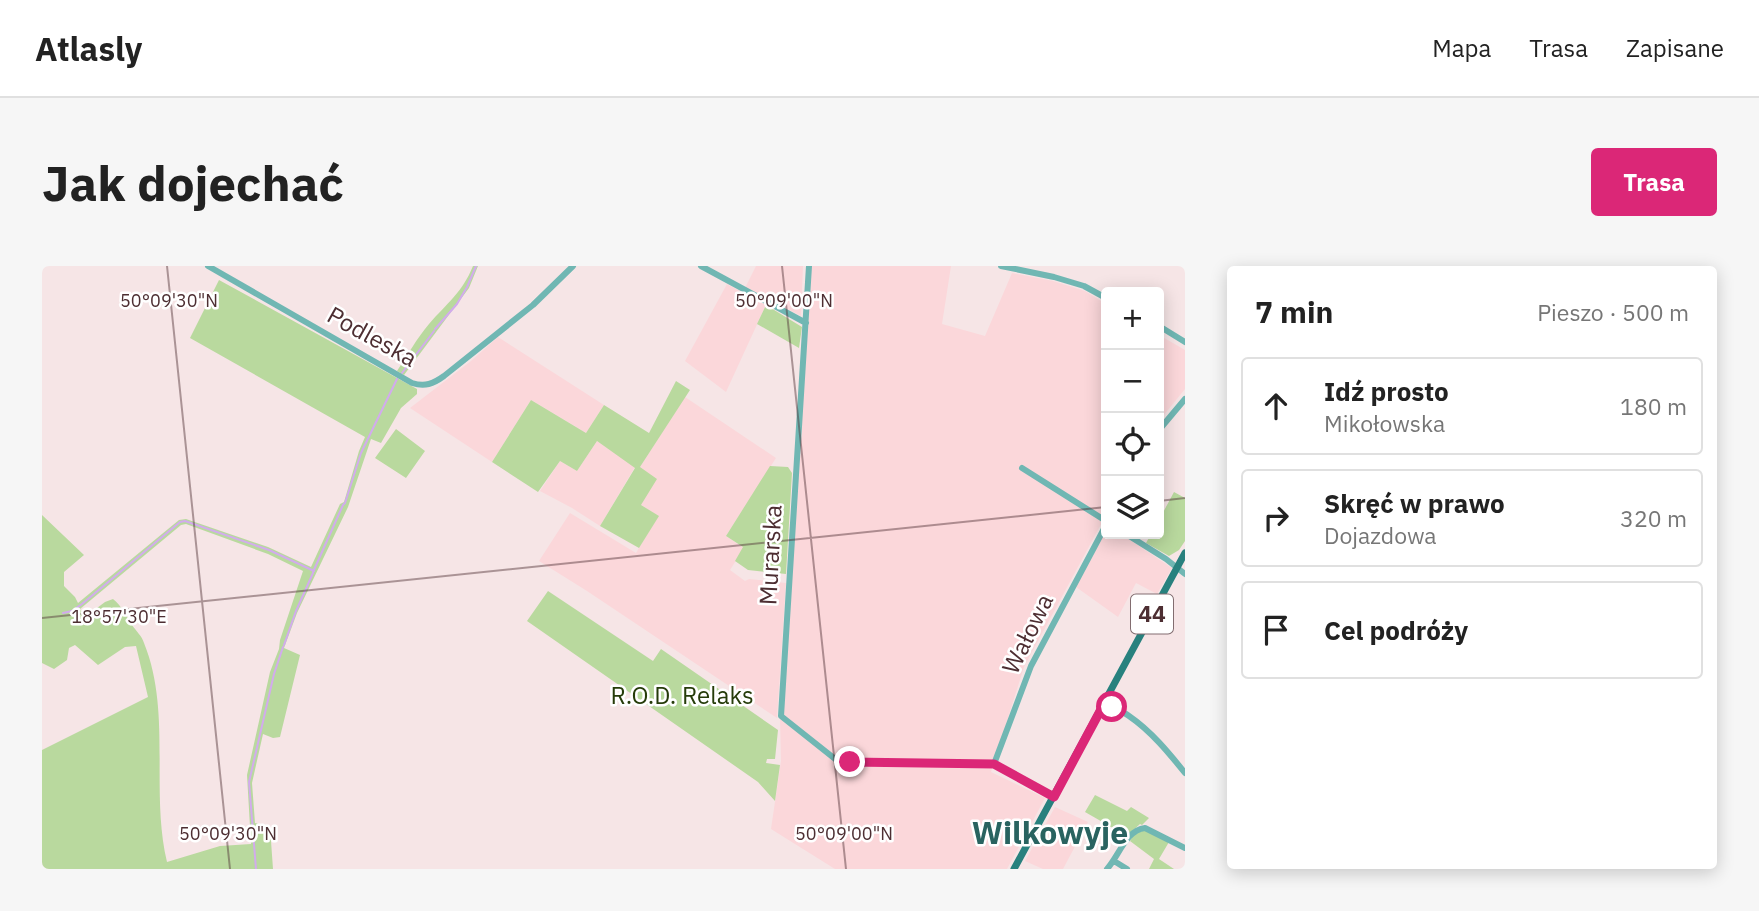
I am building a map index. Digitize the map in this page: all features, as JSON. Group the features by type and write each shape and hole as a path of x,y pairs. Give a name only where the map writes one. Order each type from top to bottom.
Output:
{"main road":[{"name":"44","path":"1014,869 1185,553"}],"street":[{"name":"Podleska","path":"208,266 412,383 427,385 435,383 533,306 573,266"},
{"path":"701,266 806,323 809,266"},
{"path":"1001,266 1054,277 1084,286 1101,295"},
{"name":"Murarska","path":"806,323 781,716 839,762 994,764"},
{"path":"1164,329 1185,342"},
{"path":"1164,424 1185,399"},
{"path":"1022,468 1101,520"},
{"name":"Wałowa","path":"994,764 1031,666 1101,533"},
{"path":"1134,539 1185,574"},
{"path":"1105,702 1139,724 1173,757 1185,773"},
{"path":"994,764 1054,797"},
{"path":"1107,869 1132,833 1140,829 1145,828 1185,848"},
{"path":"1114,861 1127,869"}],"shaded area":[{"path":"756,266 803,266 801,316 745,288"},
{"path":"811,266 951,266 942,324 985,336 1012,273 1085,291 1101,301 1101,524 1024,667 991,772 1045,798 1007,869 835,869 771,829 781,761 780,717"},
{"path":"727,284 766,305 726,392 685,361"},
{"path":"498,337 604,405 586,433 531,400 492,462 410,408"},
{"path":"1164,338 1185,350 1185,389 1164,415"},
{"path":"685,397 776,458 726,536 744,548 730,570 745,581 749,579 786,583 777,718 539,561 570,513 636,553 658,516 641,505 640,467"},
{"path":"597,441 635,467 600,526 540,491 560,461 577,471"},
{"path":"1101,539 1128,539 1172,568 1157,594 1136,583 1118,617 1076,587"},
{"path":"1055,807 1088,822 1063,869 1043,869 1025,861"}],"green space":[{"path":"473,266 478,266 469,288 404,375 397,371 425,329 459,291"},
{"path":"219,280 417,389 417,394 401,408 381,443 371,439 348,507 297,613 284,648 300,655 280,737 273,738 263,734 252,783 255,823 270,827 273,869 42,869 42,750 148,697 136,646 125,647 98,665 75,645 69,648 67,660 54,669 42,663 42,515 84,555 64,572 64,586 78,603 179,520 186,519 268,547 311,567 340,504 344,502 365,437 190,338","holes":["186,524 268,554 303,571 270,672 247,775 251,844 220,846 167,862 160,808 157,696 144,643 113,599 85,617 80,609 181,525"]},
{"path":"766,305 802,327 799,348 757,324"},
{"path":"676,381 690,390 640,467 657,479 641,505 659,516 639,548 600,526 635,468 597,441 577,471 560,461 538,492 492,462 531,400 586,433 604,405 649,433"},
{"path":"396,429 425,451 406,478 375,458"},
{"path":"770,466 788,467 792,473 786,574 748,570 735,561 743,547 726,536"},
{"path":"1174,492 1185,498 1185,541 1179,550 1169,556 1146,543 1148,539 1164,539 1164,511"},
{"name":"R.O.D. Relaks","path":"548,591 653,661 661,649 778,730 775,759 767,759 766,763 780,765 775,801 758,782 527,621"},
{"path":"1095,795 1127,811 1131,807 1149,818 1127,836 1085,812"},
{"path":"1145,830 1169,842 1159,859 1174,869 1149,869 1154,859 1130,841 1134,834"}],"waterway":[{"path":"435,329 457,304 476,266"},
{"path":"402,373 434,331"},
{"path":"313,572 345,503 361,453 397,379"},
{"path":"63,613 82,604 180,522 185,521 269,550 314,571"},
{"path":"284,645 313,573"},
{"path":"256,869 249,782 274,674 283,647"}],"district":[{"name":"Wilkowyje","path":"1050,833"}],"route":[{"path":"850,762 994,764 1054,797 1105,702 1112,707"}]}
